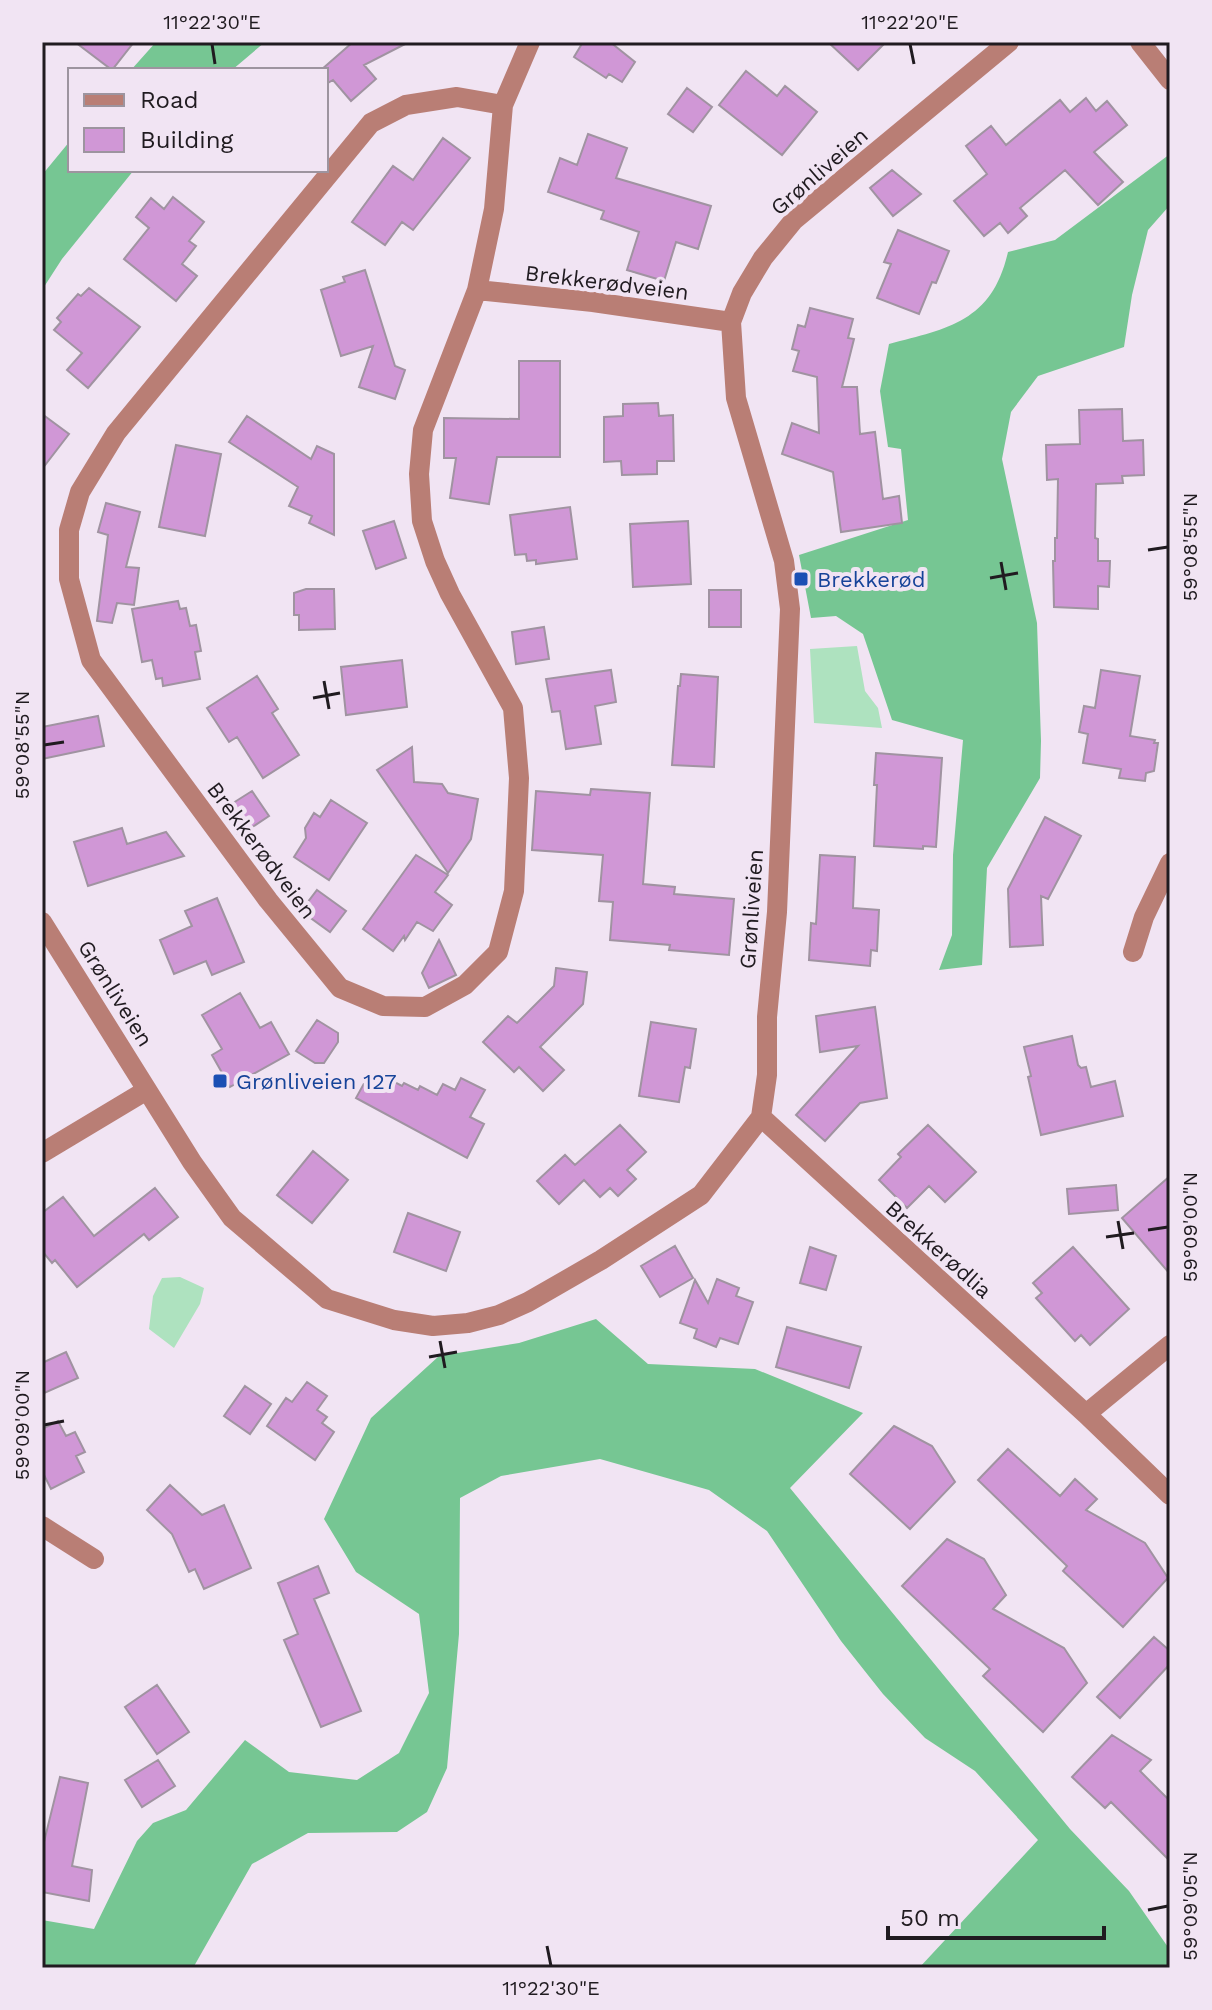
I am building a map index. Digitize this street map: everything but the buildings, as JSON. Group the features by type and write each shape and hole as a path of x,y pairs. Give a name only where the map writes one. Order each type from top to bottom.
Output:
{"street":[{"name":"Brekkerødveien","path":"503,105 457,97 406,105 371,123 116,433 80,492 69,530 69,579 91,660 268,900 340,988 383,1006 425,1007 465,985 498,952 514,891 519,778 513,708 435,561 422,521 419,474 423,430 477,290 494,209 503,105 530,42"},
{"name":"Grønliveien","path":"42,922 192,1162 232,1218 327,1299 394,1320 433,1326 468,1323 499,1315 528,1302 611,1254 701,1195 761,1117 767,1075 767,1017 777,912 790,609 784,561 736,398 731,322 742,293 763,258 794,220 1009,42"},
{"path":"1140,42 1170,80"},
{"name":"Brekkerødveien","path":"477,290 593,302 731,322"},
{"path":"1133,952 1144,917 1170,863"},
{"path":"42,1153 147,1090"},
{"name":"Brekkerødlia","path":"761,1117 1086,1414 1170,1495"},
{"path":"1086,1414 1170,1345"},
{"path":"42,1526 94,1559"}],"green space":[{"path":"156,42 265,42 234,68 133,68"},
{"path":"68,143 68,172 132,172 62,259 42,290 42,175"},
{"path":"1170,154 1170,205 1148,230 1132,295 1124,347 1038,376 1011,412 1002,459 1037,623 1040,778 987,868 982,965 939,970 952,935 953,855 963,740 892,720 863,634 836,616 811,618 799,555 908,520 901,449 888,447 880,391 889,344 931,333 965,318 991,293 1008,252 1055,240"},
{"path":"857,646 865,691 878,708 882,728 814,723 810,649"},
{"path":"180,1277 204,1288 200,1304 174,1348 149,1329 153,1296 162,1278"},
{"path":"596,1319 648,1364 755,1369 863,1413 790,1488 1070,1829 1129,1891 1170,1950 1170,1968 919,1968 1038,1840 975,1771 925,1738 883,1694 841,1641 767,1531 709,1490 600,1459 501,1476 460,1498 459,1634 447,1768 427,1812 397,1832 308,1833 252,1864 193,1968 42,1968 42,1920 94,1929 137,1841 153,1823 186,1810 245,1740 289,1772 357,1780 399,1753 429,1693 419,1614 356,1572 324,1519 371,1418 439,1356 519,1343"}],"place":[{"name":"Brekkerød","path":"801,579"},
{"name":"Grønliveien 127","path":"220,1081"}]}
